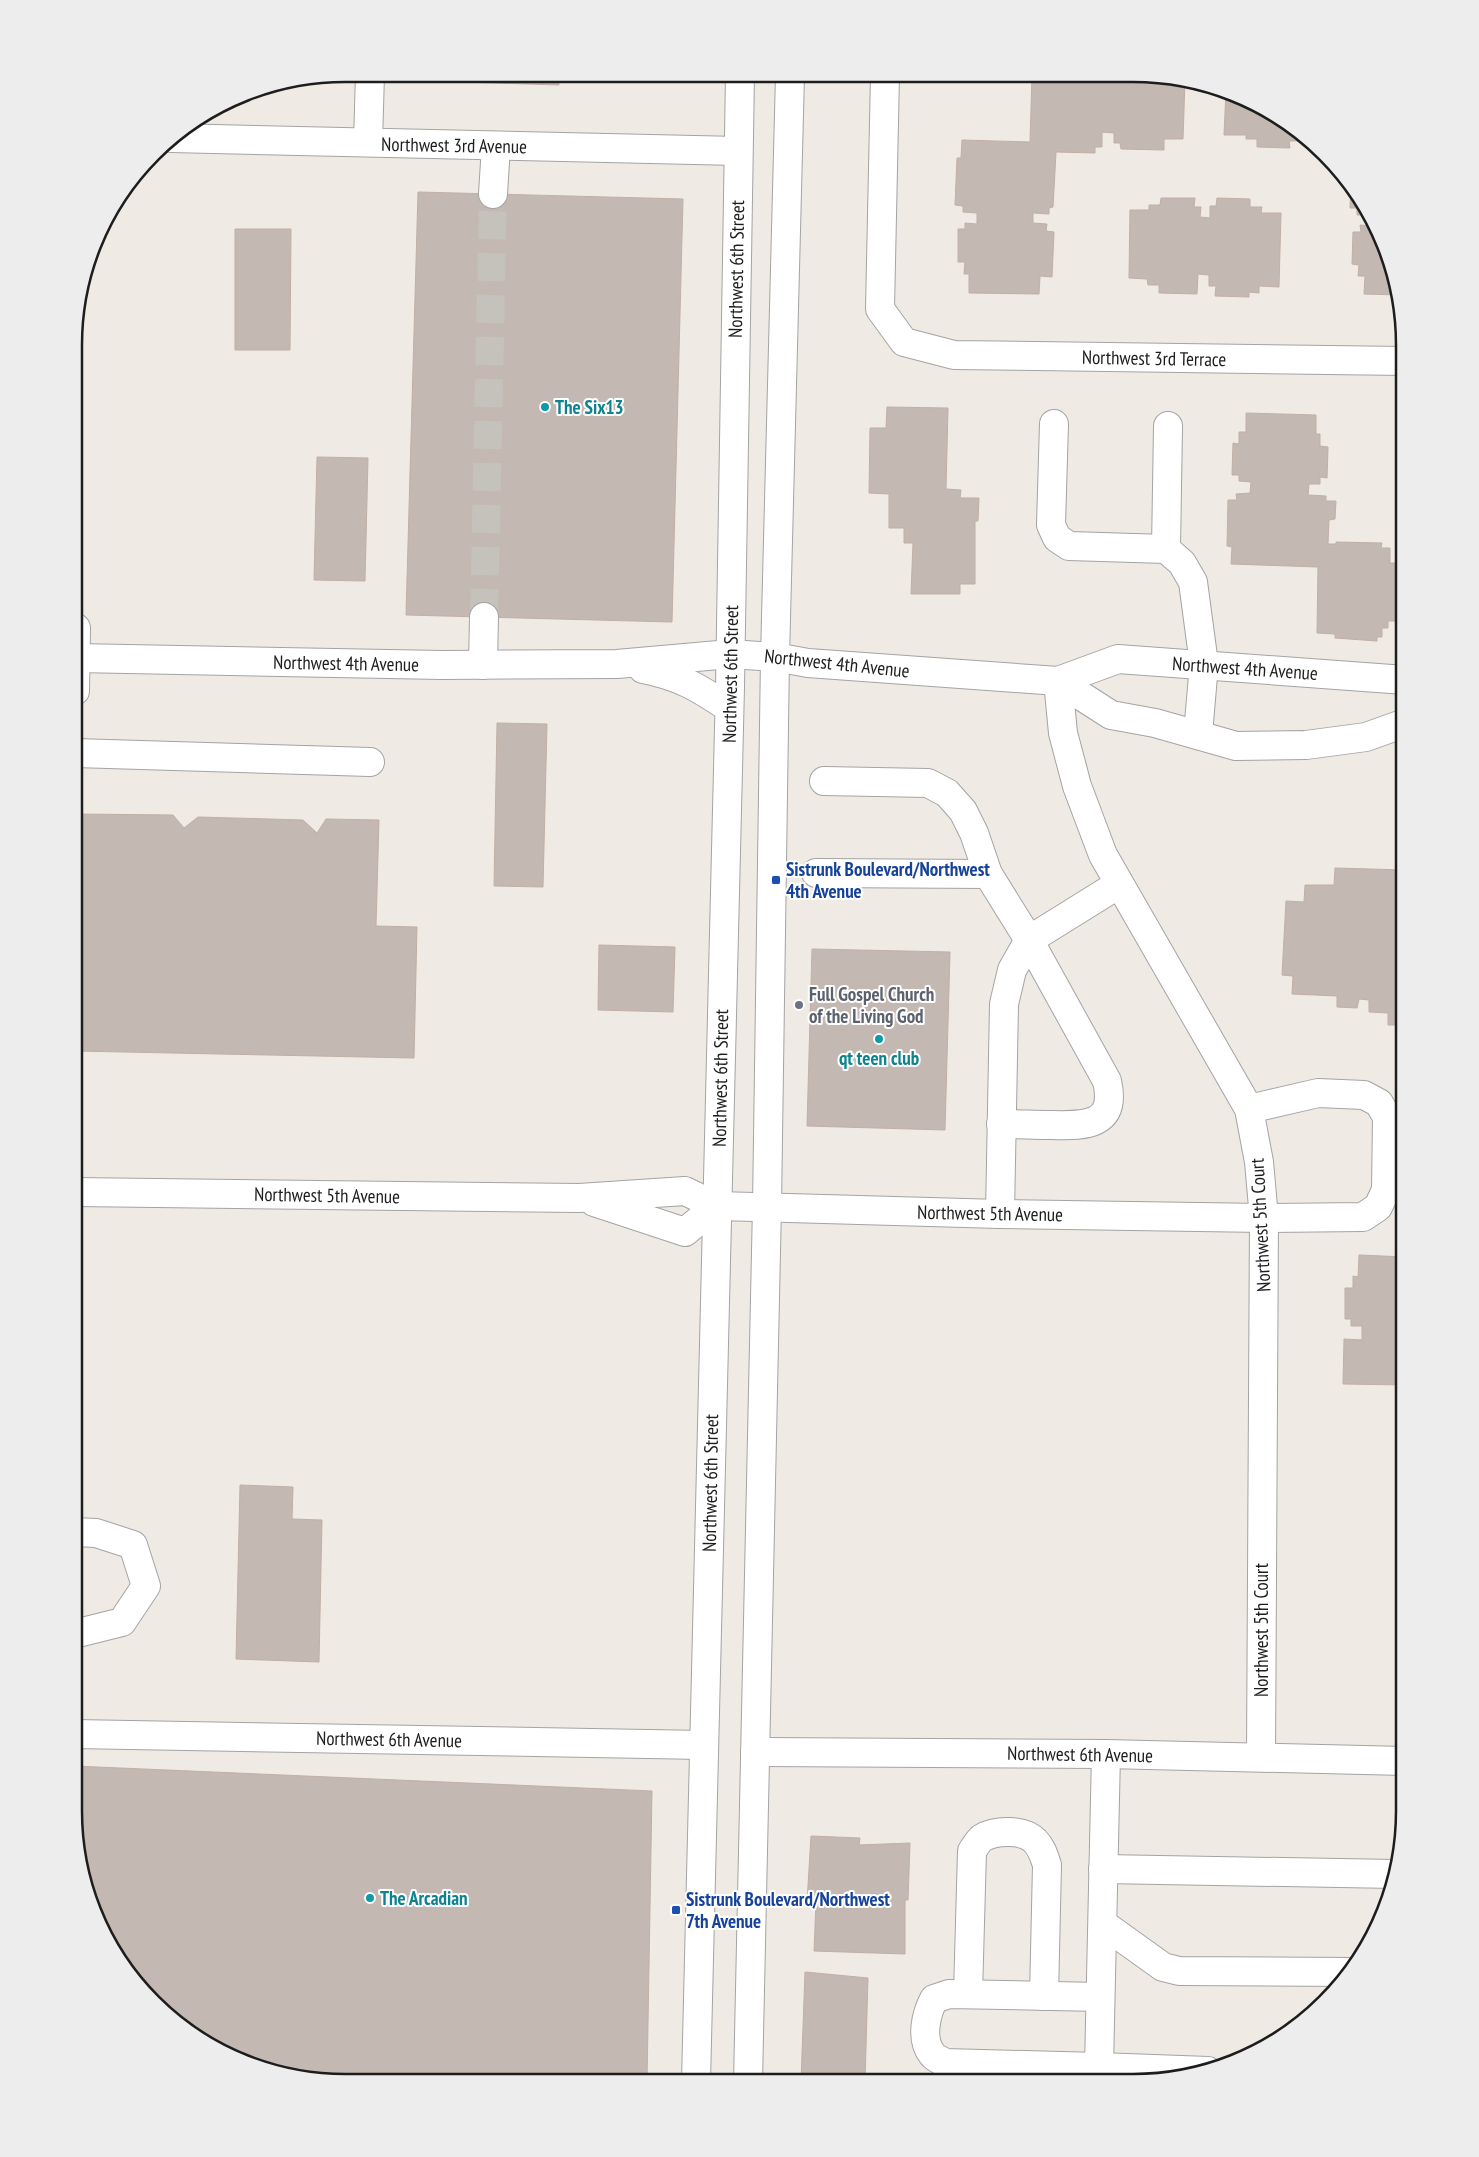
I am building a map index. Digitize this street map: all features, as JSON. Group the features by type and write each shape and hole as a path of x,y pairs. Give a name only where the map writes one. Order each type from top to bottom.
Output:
{"street":[{"path":"368,142 370,82"},
{"name":"Northwest 6th Street","path":"696,2074 729,708 740,82"},
{"path":"748,2074 767,1206 775,657 790,82"},
{"name":"Northwest 3rd Terrace","path":"885,82 880,309 904,342 954,355 1396,361"},
{"name":"Northwest 3rd Avenue","path":"184,138 738,151"},
{"path":"493,194 496,146"},
{"path":"1054,424 1051,525 1057,538 1069,546 1166,549 1182,562 1193,582 1204,664 1198,734"},
{"path":"1166,549 1168,426"},
{"path":"483,665 484,617"},
{"name":"Northwest 4th Avenue","path":"82,658 483,665 617,664 730,654 775,657 808,663 1058,681 1118,659 1396,679"},
{"name":"Northwest 4th Avenue","path":"617,664 669,674 698,688 729,708"},
{"name":"Northwest 4th Avenue","path":"1058,681 1111,715 1198,734 1236,746 1306,745 1366,737 1396,726"},
{"name":"Northwest 5th Court","path":"1058,681 1063,733 1077,786 1103,855 1249,1108 1259,1162 1264,1218 1261,1756"},
{"path":"82,753 370,762"},
{"path":"824,781 928,783 947,793 963,811 974,833 988,874 1029,940 1107,1081 1110,1096 1108,1110 1098,1120 1083,1126 1001,1124"},
{"path":"816,874 988,874"},
{"path":"1000,1214 1004,1004 1012,970 1029,940 1119,884"},
{"path":"1249,1108 1318,1093 1364,1095 1379,1103 1386,1117 1386,1190 1378,1207 1363,1217 1264,1218"},
{"name":"Northwest 5th Avenue","path":"82,1192 579,1198 685,1191 716,1206 1000,1214 1264,1218"},
{"name":"Northwest 5th Avenue","path":"579,1198 686,1232 716,1206"},
{"path":"82,1532 96,1533 133,1545 146,1586 122,1622 82,1632"},
{"name":"Northwest 6th Avenue","path":"82,1734 704,1745"},
{"name":"Northwest 6th Avenue","path":"755,1752 1261,1756 1396,1761"},
{"path":"1099,2067 1106,1754"},
{"path":"968,1994 972,1850 981,1839 996,1833 1022,1834 1034,1839 1042,1849 1048,1865 1044,1996"},
{"path":"1103,1869 1389,1874"},
{"path":"1103,1924 1163,1967 1179,1971 1342,1972"},
{"path":"1100,1997 949,1994 934,1999 927,2013 926,2040 932,2055 945,2063 1099,2067 1124,2074"}],"building":[{"path":"461,82 559,82 559,85"},
{"path":"1032,82 1134,82 1185,88 1183,139 1164,139 1164,150 1121,149 1120,143 1114,143 1114,133 1102,132 1102,147 1095,147 1095,153 1056,152 1053,207 1049,208 1049,214 1033,213 1033,223 1047,224 1046,231 1054,232 1052,277 1040,276 1039,294 969,293 969,274 964,274 965,262 958,262 958,229 965,229 965,223 977,224 977,213 963,212 963,206 955,205 957,158 961,158 962,140 1030,142"},
{"path":"1226,99 1265,118 1297,140 1289,141 1290,148 1257,147 1257,139 1246,139 1246,135 1224,135"},
{"name":"The Six13","path":"418,192 683,199 672,622 406,615"},
{"path":"1350,197 1362,215 1357,215 1357,208 1350,208"},
{"path":"1161,198 1195,198 1194,207 1201,207 1200,217 1210,218 1210,206 1216,206 1217,198 1250,199 1250,207 1262,207 1261,213 1281,213 1279,287 1259,286 1259,293 1249,292 1249,297 1215,296 1216,286 1209,286 1209,275 1198,274 1197,294 1159,293 1159,285 1148,285 1147,279 1129,278 1130,210 1149,210 1149,205 1160,205"},
{"path":"1360,225 1367,226 1369,229 1383,261 1391,295 1364,294 1365,276 1358,276 1359,265 1352,264 1353,232 1361,232"},
{"path":"235,229 291,229 290,350 235,350"},
{"path":"887,407 948,408 946,489 961,490 960,498 979,498 978,521 975,521 975,584 960,584 960,594 911,594 913,543 904,543 904,528 889,528 889,494 869,493 870,428 886,428"},
{"path":"1246,413 1316,415 1316,434 1320,434 1320,446 1328,447 1327,478 1320,477 1320,484 1309,484 1308,495 1326,496 1326,501 1336,501 1335,519 1329,520 1328,544 1336,544 1336,542 1382,543 1381,548 1390,548 1390,563 1396,563 1396,621 1388,621 1388,628 1382,628 1382,637 1377,637 1377,641 1335,638 1335,634 1317,633 1318,567 1231,564 1232,547 1227,546 1228,500 1237,500 1236,494 1250,493 1251,482 1239,481 1239,475 1232,475 1233,443 1239,444 1239,432 1246,432"},
{"path":"317,457 368,458 365,581 314,580"},
{"path":"497,723 547,724 543,887 494,886"},
{"path":"82,814 173,815 184,828 198,817 303,820 317,833 326,819 379,820 376,926 417,927 414,1058 82,1051"},
{"path":"1335,868 1396,870 1396,1025 1388,1025 1388,1013 1369,1012 1369,1000 1359,999 1357,1008 1337,1007 1337,996 1292,994 1293,976 1282,975 1286,901 1304,902 1305,885 1334,885"},
{"path":"599,945 675,947 673,1012 598,1010"},
{"name":"qt teen club","path":"812,949 950,952 945,1130 807,1126"},
{"path":"1359,1255 1396,1257 1396,1385 1343,1384 1344,1339 1362,1340 1362,1326 1351,1326 1351,1319 1345,1319 1345,1288 1353,1288 1353,1276 1358,1277"},
{"path":"240,1485 293,1487 292,1519 322,1520 319,1662 236,1659"},
{"name":"The Arcadian","path":"82,1766 652,1791 647,2074 328,2074 277,2066 261,2061 214,2039 185,2020 159,1998 137,1972 110,1928 91,1880 83,1829"},
{"path":"811,1836 860,1838 859,1845 910,1843 908,1900 905,1900 905,1954 814,1951 816,1902 807,1902"},
{"path":"805,1972 868,1978 865,2074 801,2074"}],"tunnel":[{"path":"484,617 493,194"}],"place":[{"name":"The Six13","path":"545,407"},
{"name":"Sistrunk Boulevard/Northwest 4th Avenue","path":"776,880"},
{"name":"Full Gospel Church of the Living God","path":"799,1005"},
{"name":"qt teen club","path":"879,1039"},
{"name":"The Arcadian","path":"370,1898"},
{"name":"Sistrunk Boulevard/Northwest 7th Avenue","path":"676,1910"}]}
